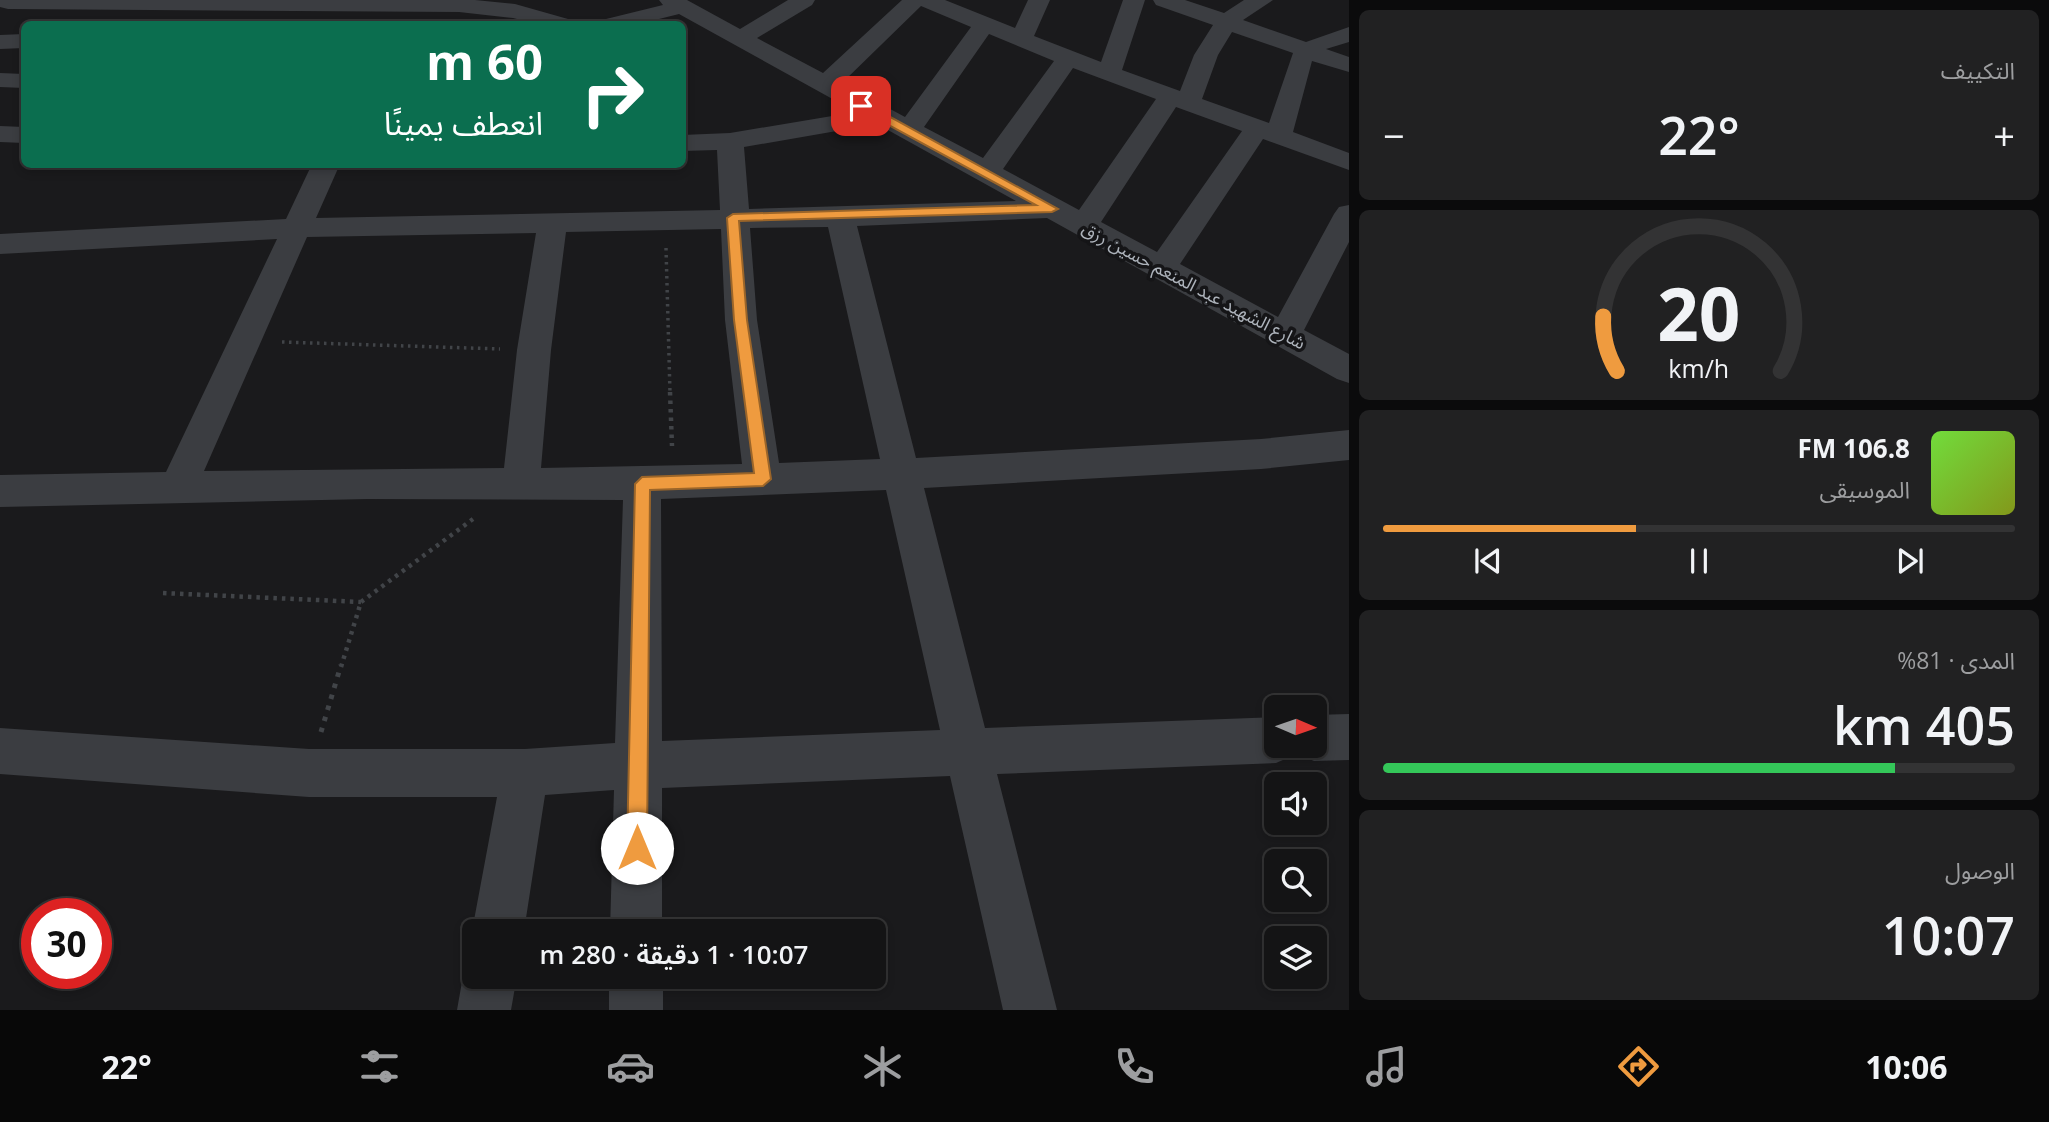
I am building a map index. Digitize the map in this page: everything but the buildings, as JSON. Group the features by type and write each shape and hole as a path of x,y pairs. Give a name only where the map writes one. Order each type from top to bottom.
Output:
{"street":[{"path":"739,39 804,0"},
{"path":"1021,39 1039,0"},
{"path":"1109,72 1134,0"},
{"path":"1164,0 1349,65"},
{"path":"1083,226 1179,99 1226,22 1245,7 1262,0"},
{"path":"824,86 929,1 1068,58 1349,162"},
{"path":"6,4 315,2 460,5 545,21"},
{"path":"303,21 315,2"},
{"path":"623,21 676,3"},
{"name":"شارع الشهيد عبد المنعم حسين رزق","path":"676,3 1349,370"},
{"path":"908,131 985,25"},
{"path":"1163,268 1267,133 1307,50 1349,34"},
{"path":"0,41 21,41"},
{"path":"986,173 1068,58"},
{"path":"0,80 21,81"},
{"path":"686,143 730,141 879,116"},
{"path":"0,134 21,135"},
{"path":"730,141 741,320 763,479"},
{"path":"177,488 324,168"},
{"path":"0,244 296,228 552,224 1052,209"},
{"path":"1285,335 1349,214"},
{"path":"840,216 1030,1010"},
{"path":"521,484 534,350 552,224"},
{"path":"0,491 367,483 658,483 900,474 1261,454 1349,445"},
{"path":"636,919 638,765 658,483"},
{"path":"1327,738 1349,737"},
{"path":"0,751 309,772 526,773 638,765 1264,741"},
{"path":"500,919 526,773"},
{"path":"484,1010 487,989"},
{"path":"636,989 636,1010"}],"path":[{"path":"658,483 665,221"},
{"path":"246,341 534,350"},
{"path":"309,772 361,603 521,484"},
{"path":"163,593 361,603"}],"route":[{"path":"637,848 642,484 763,479 741,320 733,218 1052,209 861,106"}]}
